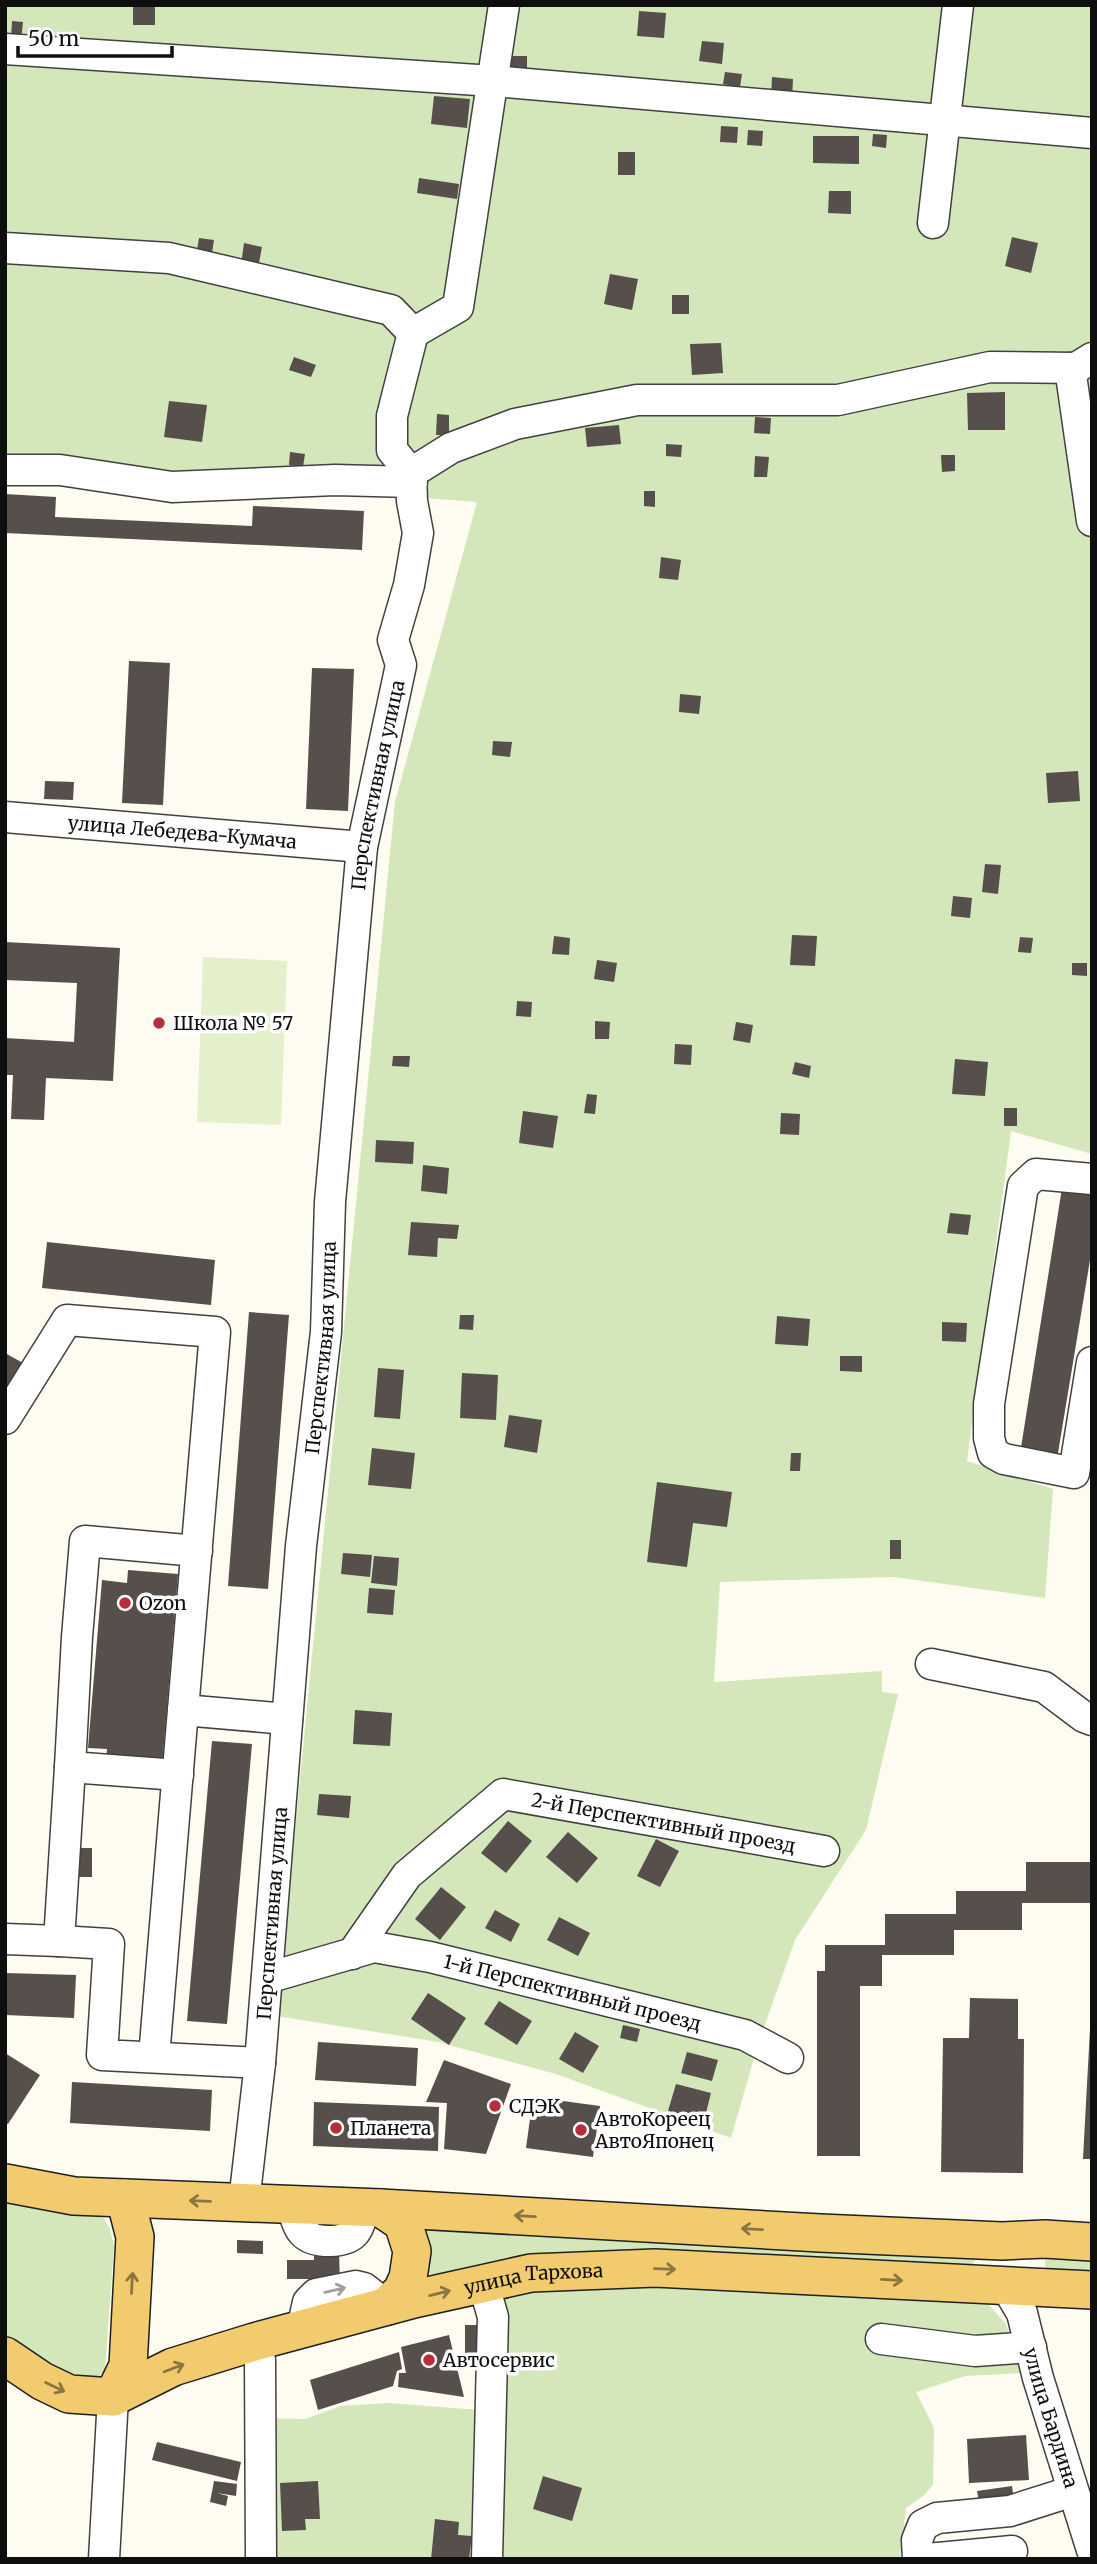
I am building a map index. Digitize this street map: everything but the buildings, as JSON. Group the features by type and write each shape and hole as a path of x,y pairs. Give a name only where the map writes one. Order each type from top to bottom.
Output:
{"main road":[{"path":"5,2183 75,2196 292,2204 1002,2241 1045,2239 1092,2242"},
{"path":"5,2356 42,2381 69,2394 113,2397 128,2366 135,2237 125,2198"},
{"path":"372,2208 403,2223 412,2251 408,2278 402,2291 387,2306"},
{"path":"1002,2241 1006,2286"},
{"name":"улица Тархова","path":"113,2397 173,2367 254,2342 387,2306 531,2273 655,2268 1092,2290"}],"street":[{"path":"412,485 392,450 392,416 413,333 458,307 504,5"},
{"path":"933,223 958,5"},
{"path":"5,49 494,81 1092,133"},
{"path":"5,248 169,258 391,310 413,333"},
{"path":"5,470 60,470 172,487 335,480 412,485 451,448 515,424 637,400 838,400 990,367 1081,363 1092,521"},
{"name":"Перспективная улица","path":"244,2202 260,2063 301,1546 326,1332 330,1202 362,847 401,665 393,640 409,585 418,533 412,485"},
{"name":"улица Лебедева-Кумача","path":"5,817 362,847"},
{"path":"1092,1179 1035,1174 1023,1186 989,1404 989,1438 993,1453 1004,1459 1083,1476 1092,1362"},
{"path":"5,1419 67,1320 215,1332 154,2057"},
{"path":"59,1941 85,1541 197,1551"},
{"path":"931,1664 1044,1686 1066,1700 1084,1717 1092,1720"},
{"path":"183,1710 288,1719"},
{"path":"70,1767 178,1775"},
{"name":"2-й Перспективный проезд","path":"352,1954 407,1875 503,1794 824,1851"},
{"path":"5,1939 109,1944 102,2055 260,2063"},
{"name":"1-й Перспективный проезд","path":"267,1978 374,1947 430,1957 745,2035 788,2058"},
{"path":"483,2283 493,2317 487,2559"},
{"name":"улица Бардина","path":"1006,2286 1022,2313 1092,2550"},
{"path":"881,2339 975,2351 1031,2347"},
{"path":"254,2342 260,2360 261,2559"},
{"path":"103,2559 113,2397"},
{"path":"918,2559 917,2540 923,2525 937,2518 1010,2511 1073,2491"},
{"path":"927,2559 1012,2555 1010,2511"}],"green space":[{"path":"5,5 1092,5 1092,1154 1011,1131 967,1461 1053,1489 1045,1598 894,1577 720,1582 714,1682 882,1671 882,1692 898,1694 866,1830 795,1940 758,2044 731,2138 556,2074 438,2042 277,2016 395,802 477,502 5,466"},
{"path":"203,957 287,961 281,1125 197,1122"},
{"path":"5,2201 100,2212 110,2229 114,2246 105,2370 91,2385 5,2346"},
{"path":"421,2224 973,2254 974,2264 968,2267 569,2253 530,2255 432,2275 425,2271"},
{"path":"1045,2254 1092,2257 1092,2276 1045,2274"},
{"path":"586,2283 987,2303 1006,2324 1022,2373 965,2376 916,2392 934,2428 933,2485 906,2508 900,2559 257,2559 256,2418 305,2419 341,2406 388,2403 479,2410 495,2296"}],"place":[{"name":"Школа № 57","path":"159,1023"},
{"name":"Ozon","path":"125,1603"},
{"name":"СДЭК","path":"495,2106"},
{"name":"Планета","path":"336,2128"},
{"name":"АвтоКореец АвтоЯпонец","path":"581,2130"},
{"name":"Автосервис","path":"429,2360"}]}
